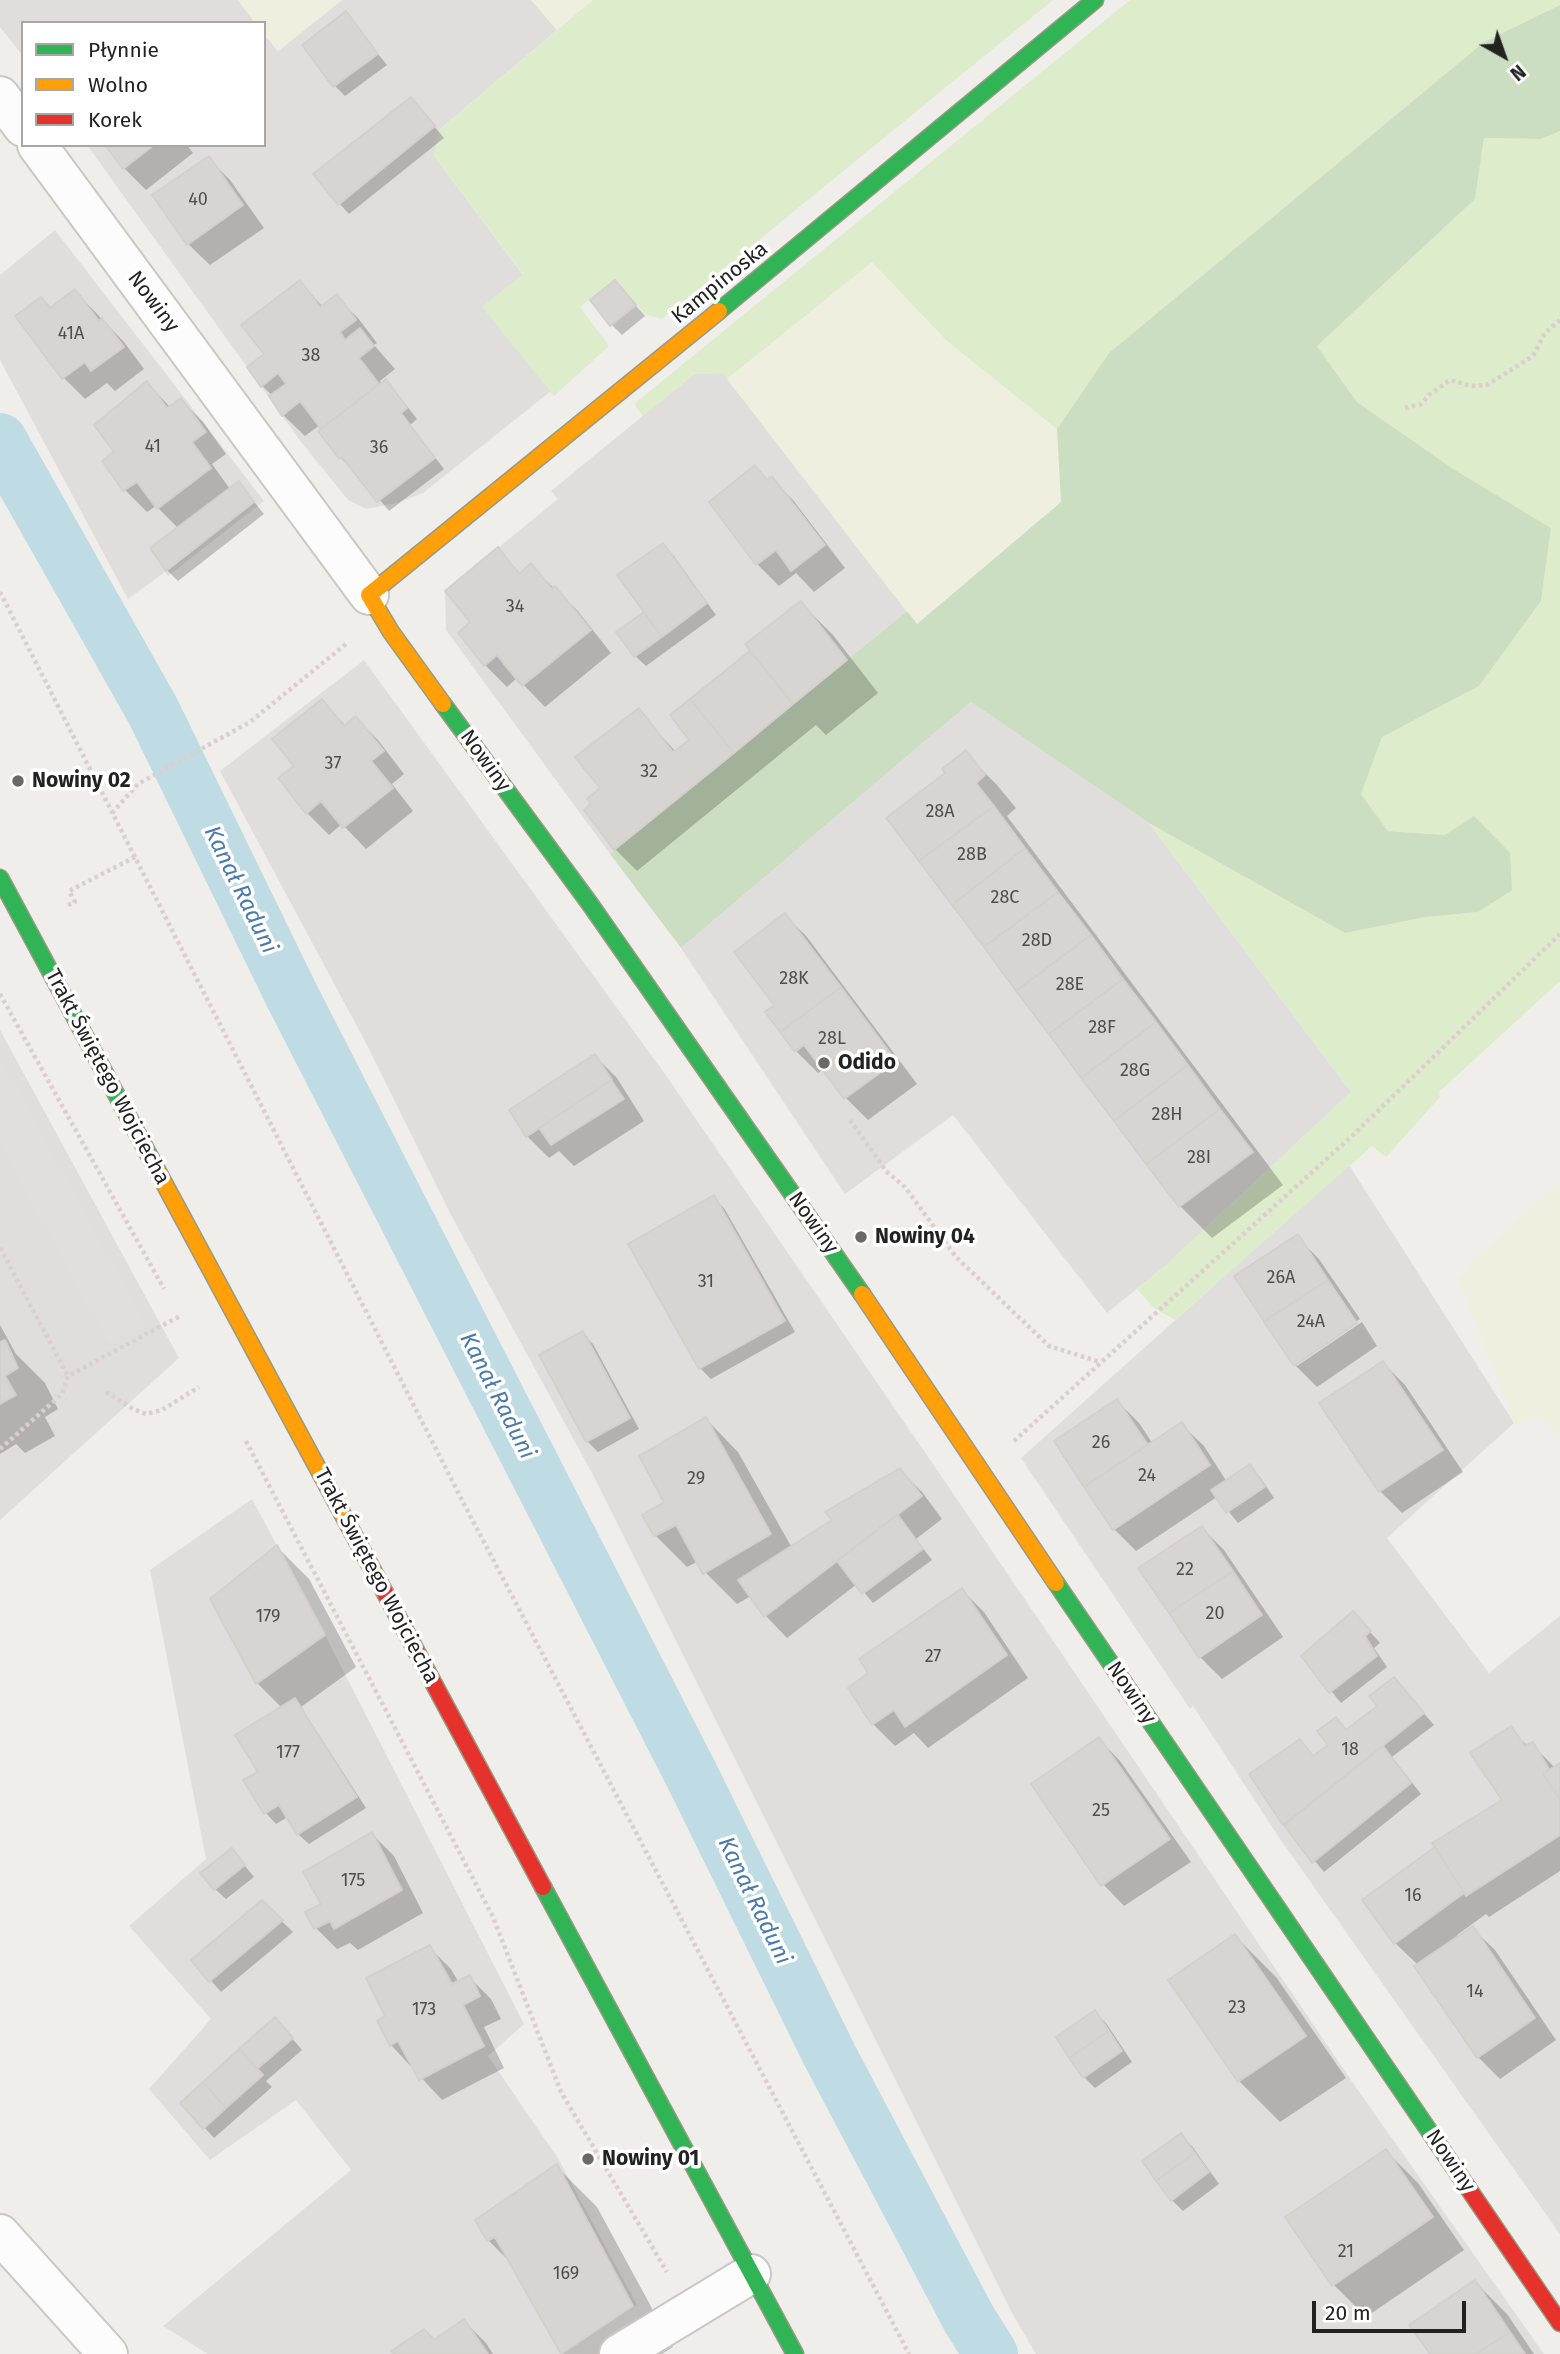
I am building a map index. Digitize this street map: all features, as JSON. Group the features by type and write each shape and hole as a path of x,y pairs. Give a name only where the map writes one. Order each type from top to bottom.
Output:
{"street":[{"name":"Kampinoska","path":"369,595 752,284 1095,0"},
{"path":"0,96 21,124"},
{"name":"Nowiny","path":"38,147 369,595 391,632 590,904 847,1271 1560,2323"},
{"name":"Trakt Świętego Wojciecha","path":"0,878 795,2354"},
{"path":"0,2234 108,2354"},
{"path":"619,2354 751,2274"}],"path":[{"path":"1405,408 1421,404 1450,380 1472,386 1487,385 1533,356 1545,333 1560,320"},
{"path":"0,592 464,1504 909,2354"},
{"path":"112,813 138,784 250,722 347,643"},
{"path":"69,891 135,857"},
{"path":"981,1472 1350,1138 1560,934"},
{"path":"0,995 166,1293"},
{"path":"850,1120 886,1171 905,1187 956,1257 1049,1346 1101,1362"},
{"path":"0,1248 68,1376"},
{"path":"173,1305 186,1327"},
{"path":"0,1449 62,1394 68,1376 180,1317"},
{"path":"106,1392 146,1414 162,1410 199,1387"},
{"path":"245,1439 493,1917 561,2092 690,2311"}],"shaded area":[{"path":"0,0 238,0 254,21 21,21 21,53 0,27"},
{"path":"342,0 531,0 557,30 440,129 434,156 523,275 483,307 551,391 423,493 397,503 366,509 348,500 301,442 88,147 266,147 266,36 278,51"},
{"path":"55,230 264,501 168,576 165,572 128,599 0,360 0,275"},
{"path":"723,373 907,611 610,854 446,630 445,591 558,499 551,491 694,374"},
{"path":"364,660 665,1074 1353,2083 1544,2354 1036,2354 1012,2313 593,1475 451,1215 367,1045 220,771"},
{"path":"971,702 1149,823 1351,1092 1165,1266 1107,1313 953,1115 845,1194 681,948"},
{"path":"0,1030 179,1358 0,1520"},
{"path":"0,1058 145,1324 109,1343 0,1144"},
{"path":"1349,1165 1514,1423 1387,1538 1489,1673 1560,1616 1560,2234 1280,1839 1193,1706 1190,1709 1021,1458"},
{"path":"252,1499 325,1635 524,2024 488,2056 559,2160 637,2305 563,2354 208,2354 163,2326 351,2170 296,2100 210,2160 149,2089 211,2019 129,1926 206,1859 150,1570"}],"green space":[{"path":"238,0 342,0 278,51 266,36 266,21 254,21"},
{"path":"531,0 593,0 557,30"},
{"path":"593,0 1053,0 662,319 644,314 616,279 580,307 609,346 554,396 482,307 523,274 434,156 440,129"},
{"path":"1130,0 1560,0 1560,5 1484,42 1109,353 1057,429 947,341 872,262 727,379 723,373 694,374 643,416 634,404"},
{"path":"1560,5 1560,131 1541,139 1484,138 1475,199 1317,346 1357,402 1453,469 1551,528 1541,601 1479,686 1382,737 1361,794 1388,831 1445,835 1474,816 1510,853 1512,890 1478,912 1426,917 1345,933 1149,823 971,702 681,948 610,854 907,611 917,624 1061,502 1057,429 1109,353 1484,42"},
{"path":"1560,131 1560,981 1439,1092 1440,1097 1386,1157 1372,1146 1175,1320 1154,1308 1137,1289 1351,1092 1149,823 1345,933 1426,917 1478,912 1445,835 1388,831 1361,794 1382,737 1479,686 1541,601 1551,528 1453,470 1357,402 1317,346 1475,199 1484,138 1541,139"},
{"path":"872,261 947,341 1057,429 1061,501 916,624 727,379"},
{"path":"1560,1182 1560,1435 1539,1417 1514,1423 1458,1279 1475,1258"}],"building":[{"path":"346,11 378,54 333,87 302,45"},
{"path":"411,97 435,126 338,205 313,174"},
{"path":"106,147 151,147 123,169"},
{"path":"209,156 243,205 187,245 152,195"},
{"path":"300,280 320,307 337,294 356,320 340,332 345,340 360,328 374,346 359,358 379,384 321,429 300,401 282,416 269,396 286,384 278,373 261,387 247,367 264,354 241,325"},
{"path":"615,280 636,305 610,326 590,300"},
{"path":"75,289 99,321 102,318 124,347 91,371 85,362 62,379 15,316 41,297 50,308"},
{"path":"386,379 407,408 401,413 435,458 377,502 318,431"},
{"path":"147,381 167,408 181,398 206,432 192,442 211,468 157,509 137,482 123,491 102,461 114,452 94,425"},
{"path":"755,465 767,480 772,476 825,545 791,571 776,550 756,565 709,502"},
{"path":"239,481 254,502 166,571 150,548"},
{"path":"663,543 707,603 662,637 617,575"},
{"path":"498,547 519,574 531,563 552,589 555,586 591,630 522,686 497,655 484,666 458,633 470,622 445,591"},
{"path":"801,601 847,660 793,704 745,644"},
{"path":"644,612 662,637 634,657 616,632"},
{"path":"750,651 793,704 734,753 690,699"},
{"path":"322,699 344,726 356,716 384,751 371,761 393,788 343,828 321,801 306,814 278,778 294,766 272,739"},
{"path":"690,699 734,753 614,850 584,810 591,804 587,799 600,788 575,757 639,708 673,752 689,740 670,715"},
{"path":"966,750 985,775 976,783 994,806 919,861 886,818 945,773 942,769"},
{"path":"994,806 1025,848 952,905 919,861"},
{"path":"1025,848 1058,892 984,947 952,905"},
{"path":"1058,892 1091,935 1016,991 984,947"},
{"path":"785,913 841,987 780,1032 765,1012 774,1005 734,952"},
{"path":"1091,935 1123,979 1049,1034 1016,991"},
{"path":"1123,979 1156,1022 1081,1078 1049,1034"},
{"path":"841,987 896,1061 844,1099 804,1045 795,1052 780,1032"},
{"path":"1156,1022 1188,1065 1114,1121 1081,1078"},
{"path":"595,1054 612,1080 526,1137 509,1110"},
{"path":"1188,1065 1220,1109 1146,1164 1114,1121"},
{"path":"611,1080 624,1099 551,1145 539,1128"},
{"path":"1220,1109 1253,1152 1179,1207 1146,1164"},
{"path":"714,1195 785,1321 699,1369 628,1244"},
{"path":"1298,1234 1328,1280 1264,1321 1234,1276"},
{"path":"1328,1280 1357,1323 1294,1366 1264,1322"},
{"path":"583,1331 630,1418 586,1442 539,1355"},
{"path":"5,1340 18,1368 5,1376 16,1395 0,1404 0,1342"},
{"path":"1383,1361 1443,1450 1379,1492 1319,1403"},
{"path":"1117,1399 1148,1445 1084,1487 1054,1441"},
{"path":"706,1417 771,1534 703,1574 676,1525 654,1536 642,1515 664,1502 639,1456"},
{"path":"1182,1422 1210,1465 1113,1530 1084,1487"},
{"path":"1250,1464 1265,1487 1226,1513 1211,1490"},
{"path":"900,1468 922,1496 764,1617 738,1580 832,1520 825,1512"},
{"path":"897,1514 923,1549 862,1594 837,1561"},
{"path":"1202,1526 1233,1571 1169,1613 1138,1568"},
{"path":"277,1545 325,1635 256,1684 210,1599"},
{"path":"1233,1571 1262,1615 1199,1658 1169,1613"},
{"path":"962,1588 1007,1655 905,1727 894,1710 872,1725 848,1688 868,1673 859,1659"},
{"path":"1353,1611 1371,1631 1365,1636 1377,1656 1329,1693 1301,1656"},
{"path":"1394,1677 1424,1713 1283,1825 1249,1774 1300,1739 1313,1756 1328,1745 1317,1731 1336,1717 1346,1730 1377,1706 1369,1696"},
{"path":"295,1698 357,1797 297,1835 279,1805 264,1814 243,1780 258,1772 235,1735"},
{"path":"1511,1726 1525,1746 1533,1742 1549,1769 1543,1774 1560,1800 1560,1835 1466,1896 1432,1843 1502,1800 1470,1753"},
{"path":"1099,1737 1170,1839 1101,1886 1031,1784"},
{"path":"1383,1746 1411,1783 1312,1863 1284,1825"},
{"path":"1560,1763 1560,1800 1543,1774"},
{"path":"372,1832 402,1890 334,1929 330,1921 314,1929 305,1912 321,1904 303,1872"},
{"path":"1435,1847 1464,1893 1394,1944 1362,1900"},
{"path":"232,1848 245,1865 214,1890 200,1873"},
{"path":"262,1900 283,1920 209,1982 191,1960"},
{"path":"1473,1926 1535,2018 1477,2058 1414,1966"},
{"path":"1235,1934 1306,2036 1238,2082 1168,1980"},
{"path":"430,1945 452,1984 470,1975 480,1996 463,2005 484,2046 419,2080 398,2041 390,2046 377,2021 385,2016 366,1978"},
{"path":"1095,2010 1109,2031 1069,2058 1056,2037"},
{"path":"275,2017 293,2038 257,2069 239,2049"},
{"path":"1109,2031 1122,2051 1083,2078 1069,2058"},
{"path":"239,2049 263,2075 226,2108 203,2082"},
{"path":"203,2082 226,2108 203,2129 180,2103"},
{"path":"1181,2133 1195,2153 1156,2181 1142,2161"},
{"path":"1386,2149 1433,2217 1332,2286 1285,2217"},
{"path":"1195,2153 1209,2172 1171,2201 1156,2181"},
{"path":"557,2164 633,2306 561,2354 495,2237 487,2241 475,2220"},
{"path":"1475,2280 1510,2332 1476,2354 1430,2354 1409,2325"},
{"path":"464,2319 488,2354 394,2354 391,2351 424,2329 434,2340"},
{"path":"1510,2332 1525,2354 1476,2354"}],"waterway":[{"name":"Kanał Raduni","path":"0,440 153,711 292,996 692,1776 830,2056 969,2319 991,2354"}],"traffic: fast":[{"path":"719,311 1095,0"},
{"path":"443,704 590,904 862,1294"},
{"path":"0,878 151,1159"},
{"path":"1056,1583 1468,2188"},
{"path":"543,1887 795,2354"}],"traffic: slow":[{"path":"443,704 391,632 369,595 719,311"},
{"path":"151,1159 377,1578"},
{"path":"862,1294 1056,1583"}],"traffic: jam":[{"path":"377,1578 543,1887"},
{"path":"1468,2188 1560,2323"}],"place":[{"name":"Nowiny 02","path":"18,781"},
{"name":"Odido","path":"824,1063"},
{"name":"Nowiny 04","path":"861,1237"},
{"name":"Nowiny 01","path":"588,2159"}]}
